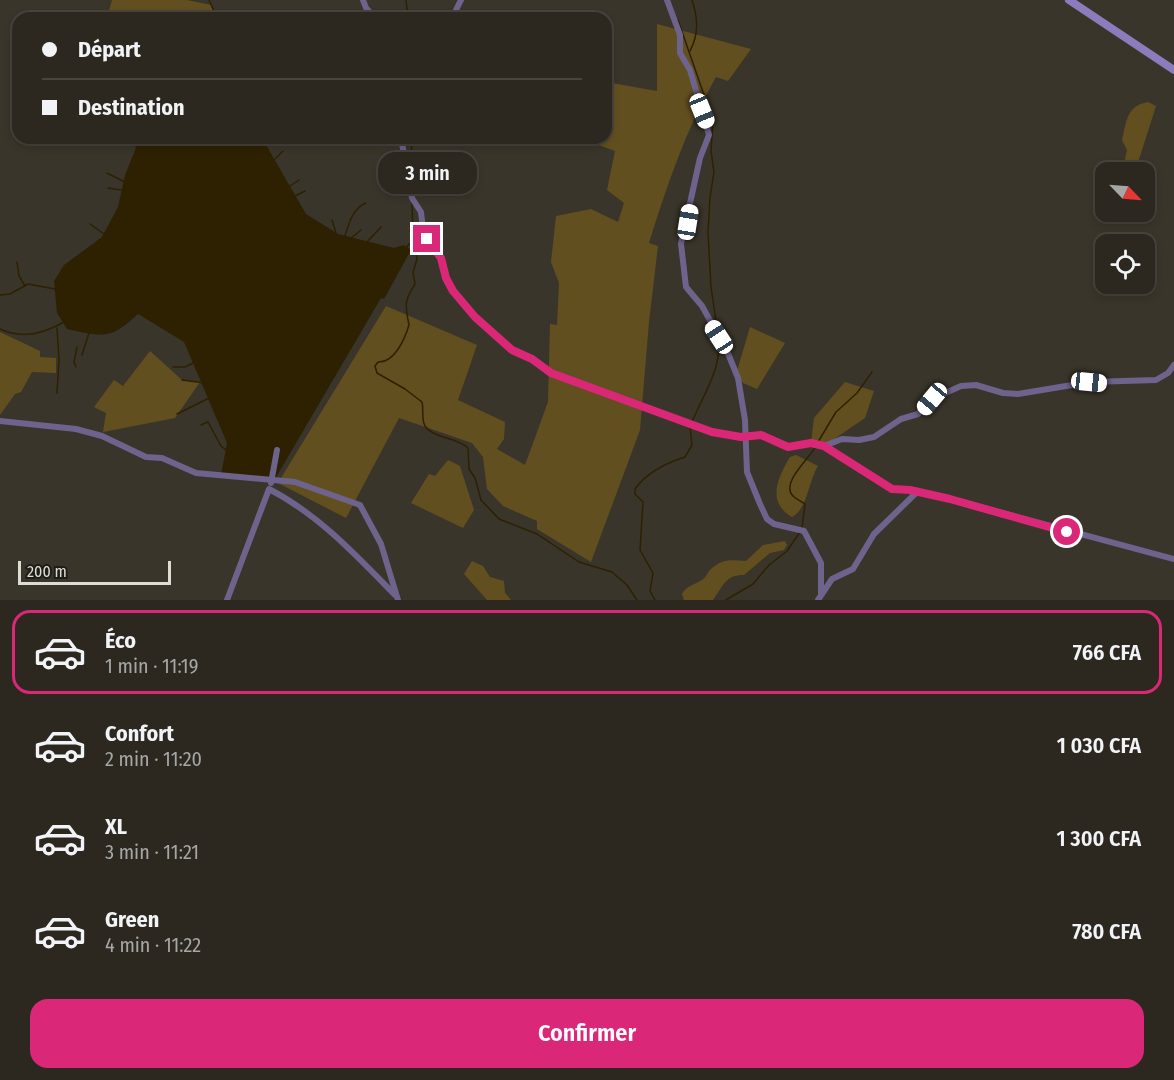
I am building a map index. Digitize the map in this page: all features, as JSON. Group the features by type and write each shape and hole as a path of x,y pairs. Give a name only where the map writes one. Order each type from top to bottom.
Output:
{"street":[{"path":"667,0 680,35 680,53 690,70 709,135 700,158 688,222 681,244 686,287 702,306 727,351 738,378 746,436 748,478 767,519 774,524 804,531 821,563 821,593"},
{"path":"1069,0 1174,70"},
{"path":"404,146 404,161 412,198 419,206 428,242 441,258 446,278 453,291 475,317 512,350 532,359 551,373 712,432 746,436 761,435 788,447 811,443 824,446 892,489 918,492 1174,559"},
{"path":"824,446 842,439 859,440 874,437 901,419 918,414 932,399 961,386 976,385 1003,393 1018,394 1089,382 1156,380 1168,374 1174,365"},
{"path":"0,421 64,428 102,436 146,457 162,458 196,473 295,482 362,507 381,544 398,599"},
{"path":"227,600 272,481 277,450"},
{"path":"269,489 292,501 327,526 398,599"},
{"path":"818,600 832,579 853,569 874,534 918,492"}],"shaded area":[{"path":"112,0 187,0 211,5 214,11 214,12 109,12"},
{"path":"657,24 751,49 728,81 716,77 705,97 678,158 649,243 658,246 640,430 591,562 537,529 537,521 503,506 487,489 483,457 472,443 399,418 346,518 278,483 386,306 477,345 458,400 505,422 504,439 497,449 525,465 548,402 550,324 557,325 559,283 551,262 556,216 591,209 618,222 624,203 607,190 615,151 596,144 612,144 612,83 657,91"},
{"path":"1148,102 1156,106 1138,162 1124,162 1127,150 1122,140 1127,121 1131,111"},
{"path":"138,144 265,144 306,214 338,234 394,248 404,245 411,250 384,299 381,298 275,479 221,475 227,443 184,342 138,314 113,332 98,335 67,329 57,313 54,281 64,265 102,237 118,207 125,175"},
{"path":"750,327 785,343 757,389 743,383 736,374"},
{"path":"0,332 40,351 40,357 56,358 56,373 32,372 21,392 15,394 0,415"},
{"path":"150,351 182,380 200,382 175,418 103,432 106,413 94,407 114,380 123,386"},
{"path":"845,382 874,391 865,418 824,446 811,443 814,418"},
{"path":"796,455 818,466 805,501 792,517 779,504 777,489 790,457"},
{"path":"448,460 460,466 474,510 463,528 411,503 429,474 435,476"},
{"path":"785,541 787,545 784,550 770,553 744,575 729,579 713,600 684,600 682,594 686,589 703,579 719,563 731,560 746,561 763,545"},
{"path":"472,561 483,566 490,577 504,581 505,593 511,600 487,600 464,574"}],"waterway":[{"path":"209,0 214,12"},
{"path":"406,0 407,12"},
{"path":"690,51 697,26 692,0"},
{"path":"678,20 713,121 711,151 714,172 708,232 711,287 717,328"},
{"path":"131,144 138,147"},
{"path":"412,144 414,191"},
{"path":"275,159 283,151"},
{"path":"107,173 125,182"},
{"path":"290,186 299,180"},
{"path":"108,188 121,190"},
{"path":"295,196 305,191"},
{"path":"345,236 355,212 366,203"},
{"path":"412,204 413,235 417,259 413,272 415,284 406,303 409,325 402,343 394,354 375,366 377,373 422,402 424,423 429,430 468,448 469,469 475,478 481,500 499,519 537,534 579,562 612,572 627,585 637,600"},
{"path":"332,220 336,233"},
{"path":"90,224 104,234"},
{"path":"367,242 381,227"},
{"path":"350,239 361,230"},
{"path":"407,247 409,244 415,246"},
{"path":"17,262 19,276 25,286"},
{"path":"0,295 10,294 28,284 55,289"},
{"path":"0,329 25,335 49,329 64,322"},
{"path":"57,328 59,360 57,393"},
{"path":"82,355 89,333"},
{"path":"692,422 714,373 719,342"},
{"path":"76,367 74,362 77,347"},
{"path":"173,367 185,367 195,362"},
{"path":"818,442 836,412 857,393 872,372"},
{"path":"182,380 205,383"},
{"path":"177,414 209,398"},
{"path":"201,425 208,422 221,446 226,450"},
{"path":"655,600 650,591 653,573 640,550 643,502 635,494 635,489 657,469 685,457 692,445 690,426"},
{"path":"802,528 805,504 793,496 790,484 816,446"},
{"path":"726,600 753,584 769,565 787,551 800,532"}],"route":[{"path":"427,239 441,258 446,278 453,291 475,317 512,350 532,359 551,373 712,432 741,437 761,435 788,447 811,443 824,446 836,455 850,460 892,489 910,490 950,499 1067,532"}]}
